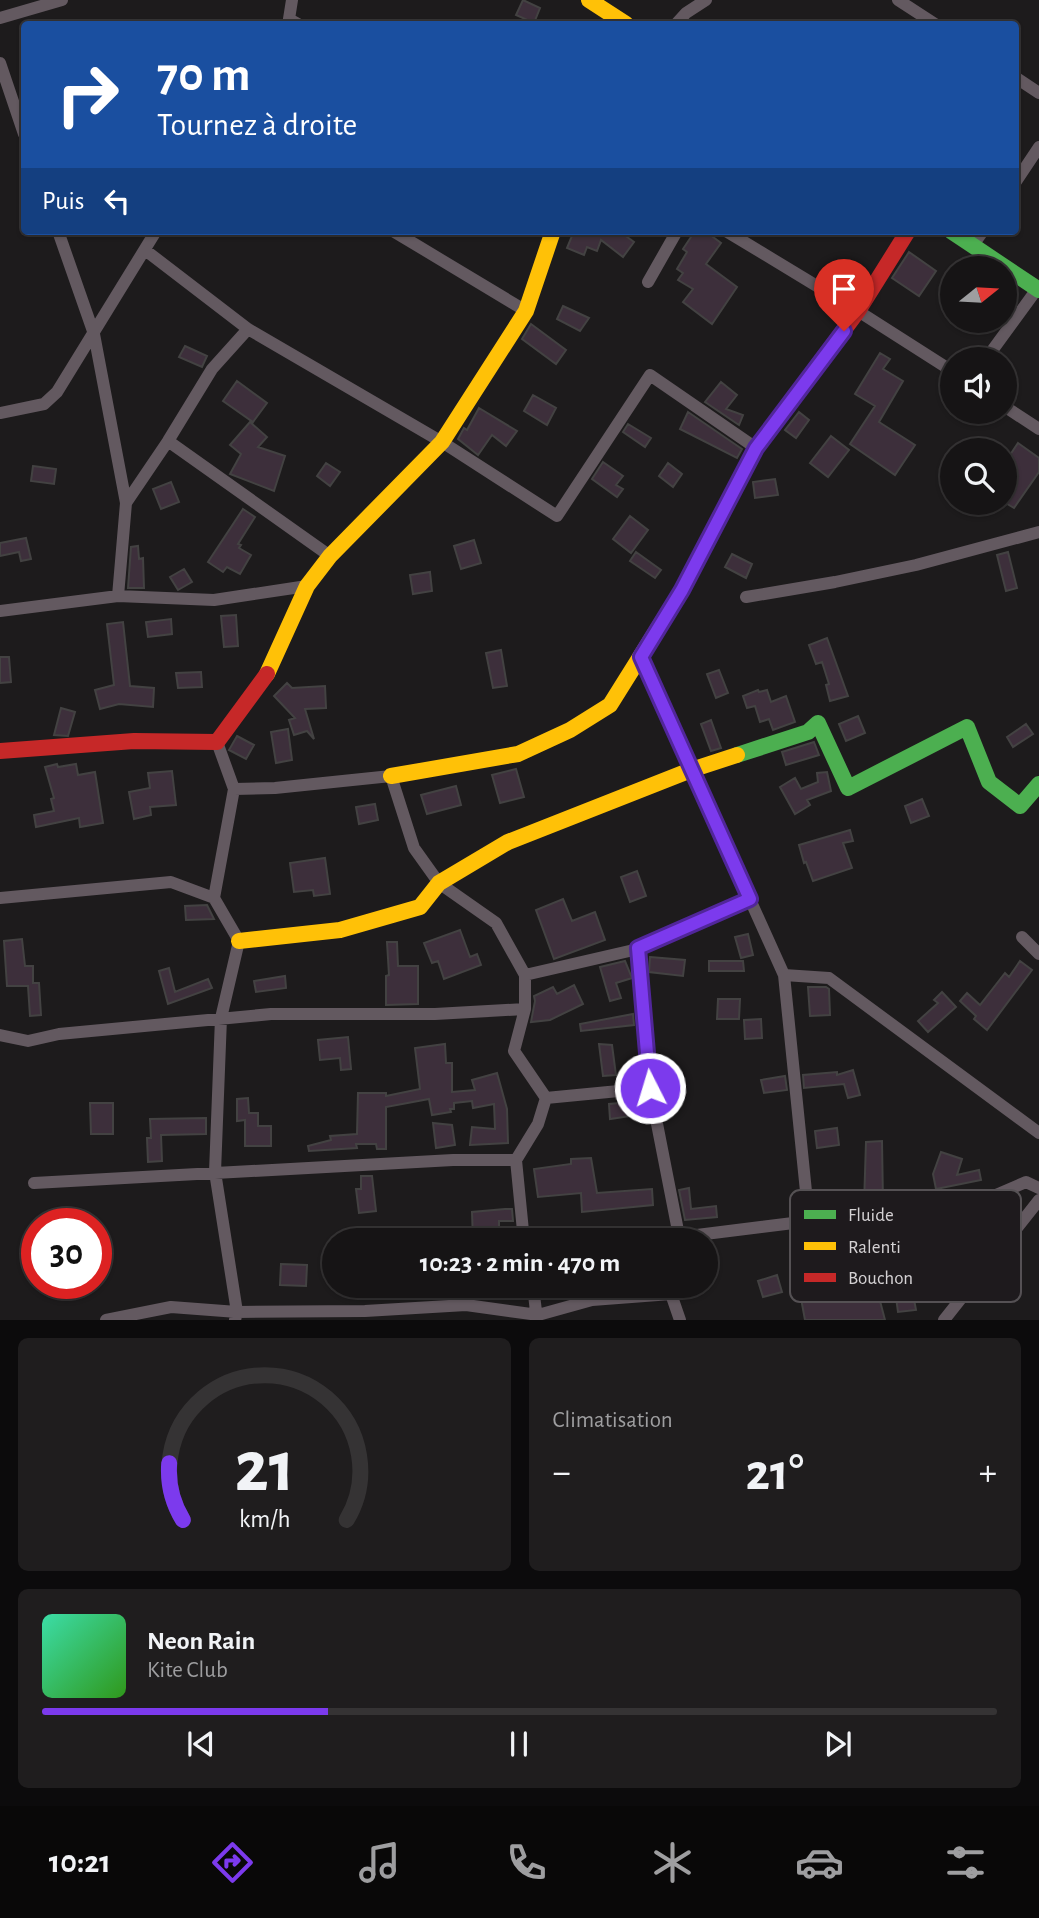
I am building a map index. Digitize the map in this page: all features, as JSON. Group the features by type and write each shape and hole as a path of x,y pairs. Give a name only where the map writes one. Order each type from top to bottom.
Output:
{"street":[{"path":"0,18 62,0"},
{"path":"291,21 292,0"},
{"path":"589,0 620,21"},
{"path":"679,21 706,0"},
{"path":"898,0 930,21"},
{"path":"0,63 21,125"},
{"path":"1019,80 1039,93"},
{"path":"1019,177 1039,147"},
{"path":"59,235 94,334 126,503 118,596"},
{"path":"0,413 44,404 57,392 154,235"},
{"path":"400,235 526,312"},
{"path":"217,742 268,672 307,586 330,556 442,442 526,312 552,235"},
{"path":"648,282 675,235"},
{"path":"733,235 940,364"},
{"path":"234,789 275,788 391,776 518,754 559,735 610,705 682,590 756,448 858,311 906,235"},
{"path":"957,235 1038,289 995,347"},
{"path":"973,245 980,235"},
{"path":"145,250 248,329 442,442 557,516 650,375 756,448"},
{"path":"126,503 212,369 248,329"},
{"path":"1017,415 1039,429"},
{"path":"168,441 330,556"},
{"path":"746,597 916,565 1039,532"},
{"path":"0,611 118,596 214,600 307,586"},
{"path":"641,657 784,975 806,1190"},
{"path":"239,941 340,930 420,907 439,883 508,842 691,770 808,732 818,723 848,788 967,727 989,782 1020,806 1039,784"},
{"path":"0,751 134,741 217,742"},
{"path":"214,898 234,789 217,742"},
{"path":"391,776 414,848 439,883 496,923 525,975 525,1009 514,1051 546,1098"},
{"path":"0,898 171,882 214,898 239,941 221,1018 215,1172 236,1316"},
{"path":"525,975 638,948 750,899"},
{"path":"1022,937 1039,954"},
{"path":"638,948 650,1088 678,1228"},
{"path":"784,975 829,978 1039,1133"},
{"path":"0,1035 28,1041 59,1034 271,1014 435,1014 525,1009"},
{"path":"546,1098 650,1088"},
{"path":"523,1228 516,1160 538,1124 546,1098"},
{"path":"34,1183 453,1160 516,1160"},
{"path":"1008,1190 1039,1174"},
{"path":"1026,1182 1039,1188"},
{"path":"1021,1223 1039,1200"},
{"path":"718,1234 790,1224"},
{"path":"535,1298 538,1317"},
{"path":"106,1320 171,1307 236,1316 466,1305 538,1317 592,1300 608,1298"},
{"path":"674,1298 680,1320"},
{"path":"944,1320 958,1302"}],"building":[{"path":"523,0 540,8 535,21 516,15"},
{"path":"572,235 624,235 634,242 623,257 601,240 597,251 587,247 584,255 567,248"},
{"path":"692,235 710,235 721,243 706,264 737,287 712,324 683,302 693,289 678,280 683,273 677,269 687,252 683,249"},
{"path":"909,252 936,271 919,296 892,278"},
{"path":"563,306 589,318 580,331 557,319"},
{"path":"531,324 566,350 556,364 522,339"},
{"path":"185,346 207,356 202,367 179,357"},
{"path":"880,353 890,359 883,369 903,381 879,422 915,445 895,475 850,444 875,406 855,394"},
{"path":"237,381 267,403 253,422 223,401"},
{"path":"721,382 737,395 726,409 743,415 739,425 705,402"},
{"path":"533,395 556,408 547,425 524,411"},
{"path":"479,408 517,431 506,446 492,435 478,455 458,439 464,428 467,430"},
{"path":"688,412 742,449 737,458 680,429"},
{"path":"799,412 809,420 796,438 785,430"},
{"path":"250,422 267,437 258,447 285,456 274,491 230,474 241,454 230,445"},
{"path":"628,424 651,438 645,447 623,432"},
{"path":"831,436 849,450 828,477 810,463"},
{"path":"1017,444 1039,458 1039,472 1017,504"},
{"path":"603,462 623,476 616,485 623,489 617,497 592,479"},
{"path":"326,463 340,472 330,486 317,476"},
{"path":"668,463 682,474 673,487 659,476"},
{"path":"33,466 56,469 54,484 31,481"},
{"path":"775,479 778,495 755,498 753,482"},
{"path":"171,482 179,502 161,509 153,489"},
{"path":"243,509 255,517 238,544 241,545 239,548 251,555 240,574 227,567 223,572 208,562"},
{"path":"630,516 648,530 631,553 613,539"},
{"path":"26,538 31,559 21,561 19,552 0,556 0,543"},
{"path":"474,540 481,563 461,569 454,546"},
{"path":"138,546 139,559 143,558 144,588 128,588 131,547"},
{"path":"636,552 661,570 655,578 630,561"},
{"path":"1008,552 1017,588 1006,591 997,555"},
{"path":"732,554 752,564 746,578 725,567"},
{"path":"184,569 192,582 178,590 170,577"},
{"path":"430,572 432,591 413,594 410,575"},
{"path":"236,615 238,646 224,647 221,616"},
{"path":"171,619 172,634 148,637 146,622"},
{"path":"123,622 130,686 154,688 153,707 119,704 100,709 95,690 114,685 107,624"},
{"path":"827,638 848,696 830,701 826,685 829,684 822,662 816,664 809,645"},
{"path":"501,650 507,686 493,688 486,653"},
{"path":"0,657 9,657 11,682 0,683"},
{"path":"719,670 728,693 716,698 707,674"},
{"path":"201,672 202,687 178,688 176,673"},
{"path":"287,683 292,688 325,686 326,708 305,709 314,739 307,731 294,735 289,720 295,718 274,696"},
{"path":"758,690 767,690 771,702 786,696 795,722 773,730 769,719 760,722 755,706 747,708 743,696"},
{"path":"61,708 75,712 68,736 54,735"},
{"path":"858,716 865,733 846,741 839,724"},
{"path":"711,720 721,748 711,751 701,724"},
{"path":"1026,724 1033,734 1013,747 1007,737"},
{"path":"288,729 292,760 276,763 271,732"},
{"path":"237,736 254,745 246,759 229,750"},
{"path":"814,742 819,755 786,765 782,752"},
{"path":"57,764 58,767 76,764 78,775 95,772 103,823 80,827 79,818 36,827 34,815 54,811 51,799 54,798 45,767"},
{"path":"516,769 524,797 500,803 492,775"},
{"path":"172,771 176,805 150,807 151,815 134,819 129,792 150,788 148,773"},
{"path":"827,772 831,791 807,800 810,805 795,814 780,787 795,778 801,789 818,782 817,773"},
{"path":"456,786 461,805 427,814 421,795"},
{"path":"922,799 929,816 911,823 905,806"},
{"path":"375,804 378,820 359,824 356,807"},
{"path":"850,830 853,841 843,843 852,868 813,881 799,845"},
{"path":"325,858 330,894 314,896 313,890 294,892 290,863"},
{"path":"637,871 646,896 630,902 621,877"},
{"path":"563,899 572,921 595,912 605,940 554,959 536,910"},
{"path":"207,905 214,919 186,920 185,906"},
{"path":"460,930 470,957 477,954 481,965 444,979 438,961 432,963 424,943"},
{"path":"748,934 753,955 741,958 735,937"},
{"path":"22,939 25,966 33,966 33,983 39,983 41,1015 30,1016 28,986 7,986 4,941"},
{"path":"387,942 397,942 398,966 418,966 418,1004 386,1005 386,976 389,975"},
{"path":"650,957 685,960 683,976 649,972"},
{"path":"625,961 632,978 616,983 621,998 610,1001 600,967"},
{"path":"709,961 743,961 744,971 709,971"},
{"path":"1020,961 1032,970 987,1030 960,1001 967,993 980,1005 1005,973 1009,977"},
{"path":"169,968 175,992 208,979 212,988 168,1004 159,971"},
{"path":"285,976 286,988 256,992 254,981"},
{"path":"574,985 583,1004 550,1020 531,1022 534,996 553,987 557,994"},
{"path":"808,987 829,989 830,1015 810,1016"},
{"path":"942,992 956,1007 928,1032 918,1021 938,1003 934,1000"},
{"path":"718,999 740,999 739,1019 717,1019"},
{"path":"633,1014 634,1025 581,1031 580,1024"},
{"path":"761,1019 762,1038 745,1039 744,1020"},
{"path":"348,1037 351,1069 341,1070 340,1058 320,1060 318,1040"},
{"path":"445,1044 446,1063 452,1063 452,1092 475,1090 472,1080 497,1073 507,1109 508,1143 470,1145 472,1127 495,1129 494,1104 473,1108 472,1101 454,1103 451,1112 432,1115 429,1099 386,1107 386,1149 377,1149 376,1144 356,1144 357,1148 309,1151 308,1146 331,1140 330,1136 357,1134 358,1093 386,1093 386,1096 420,1089 415,1048"},
{"path":"599,1044 612,1045 616,1075 603,1076"},
{"path":"853,1070 860,1095 848,1098 844,1084 804,1088 803,1075 837,1072 837,1075"},
{"path":"785,1076 787,1090 764,1093 761,1080"},
{"path":"248,1098 249,1113 258,1113 258,1126 271,1126 271,1146 245,1146 245,1120 237,1121 237,1099"},
{"path":"630,1102 631,1116 610,1119 609,1104"},
{"path":"90,1103 113,1103 113,1134 91,1134"},
{"path":"206,1118 206,1134 161,1135 162,1161 148,1162 147,1138 151,1138 150,1119"},
{"path":"433,1123 452,1125 455,1145 436,1148"},
{"path":"837,1128 839,1145 817,1148 815,1131"},
{"path":"882,1141 883,1190 864,1190 866,1142"},
{"path":"941,1152 962,1159 957,1175 979,1170 981,1180 936,1189 933,1174"},
{"path":"591,1158 597,1193 652,1189 653,1205 582,1212 581,1193 538,1197 534,1169 571,1164 571,1159"},
{"path":"361,1176 372,1176 376,1211 359,1213 356,1189 361,1189"},
{"path":"689,1188 691,1209 716,1206 717,1217 685,1220 679,1190"},
{"path":"512,1209 513,1221 499,1221 499,1228 473,1228 472,1212"},
{"path":"281,1264 307,1265 306,1286 280,1285"},
{"path":"777,1275 782,1292 763,1297 758,1281"},
{"path":"802,1302 880,1302 885,1320 805,1320"},
{"path":"897,1302 914,1302 916,1310 898,1312"}],"traffic: fast":[{"path":"957,235 1039,290"},
{"path":"737,755 808,732 818,723 848,788 967,727 989,782 1020,806 1039,784"}],"traffic: slow":[{"path":"589,0 621,21"},
{"path":"267,674 307,586 330,556 442,442 526,311 552,235"},
{"path":"391,776 518,754 570,730 610,705 682,590 756,448 806,381"},
{"path":"239,941 340,930 420,907 439,883 508,842 691,770 737,755"}],"traffic: jam":[{"path":"806,381 858,311 906,235"},
{"path":"0,751 134,741 217,742 267,674"}],"route":[{"path":"650,1088 638,948 750,899 641,657 682,590 756,448 844,331"}]}
